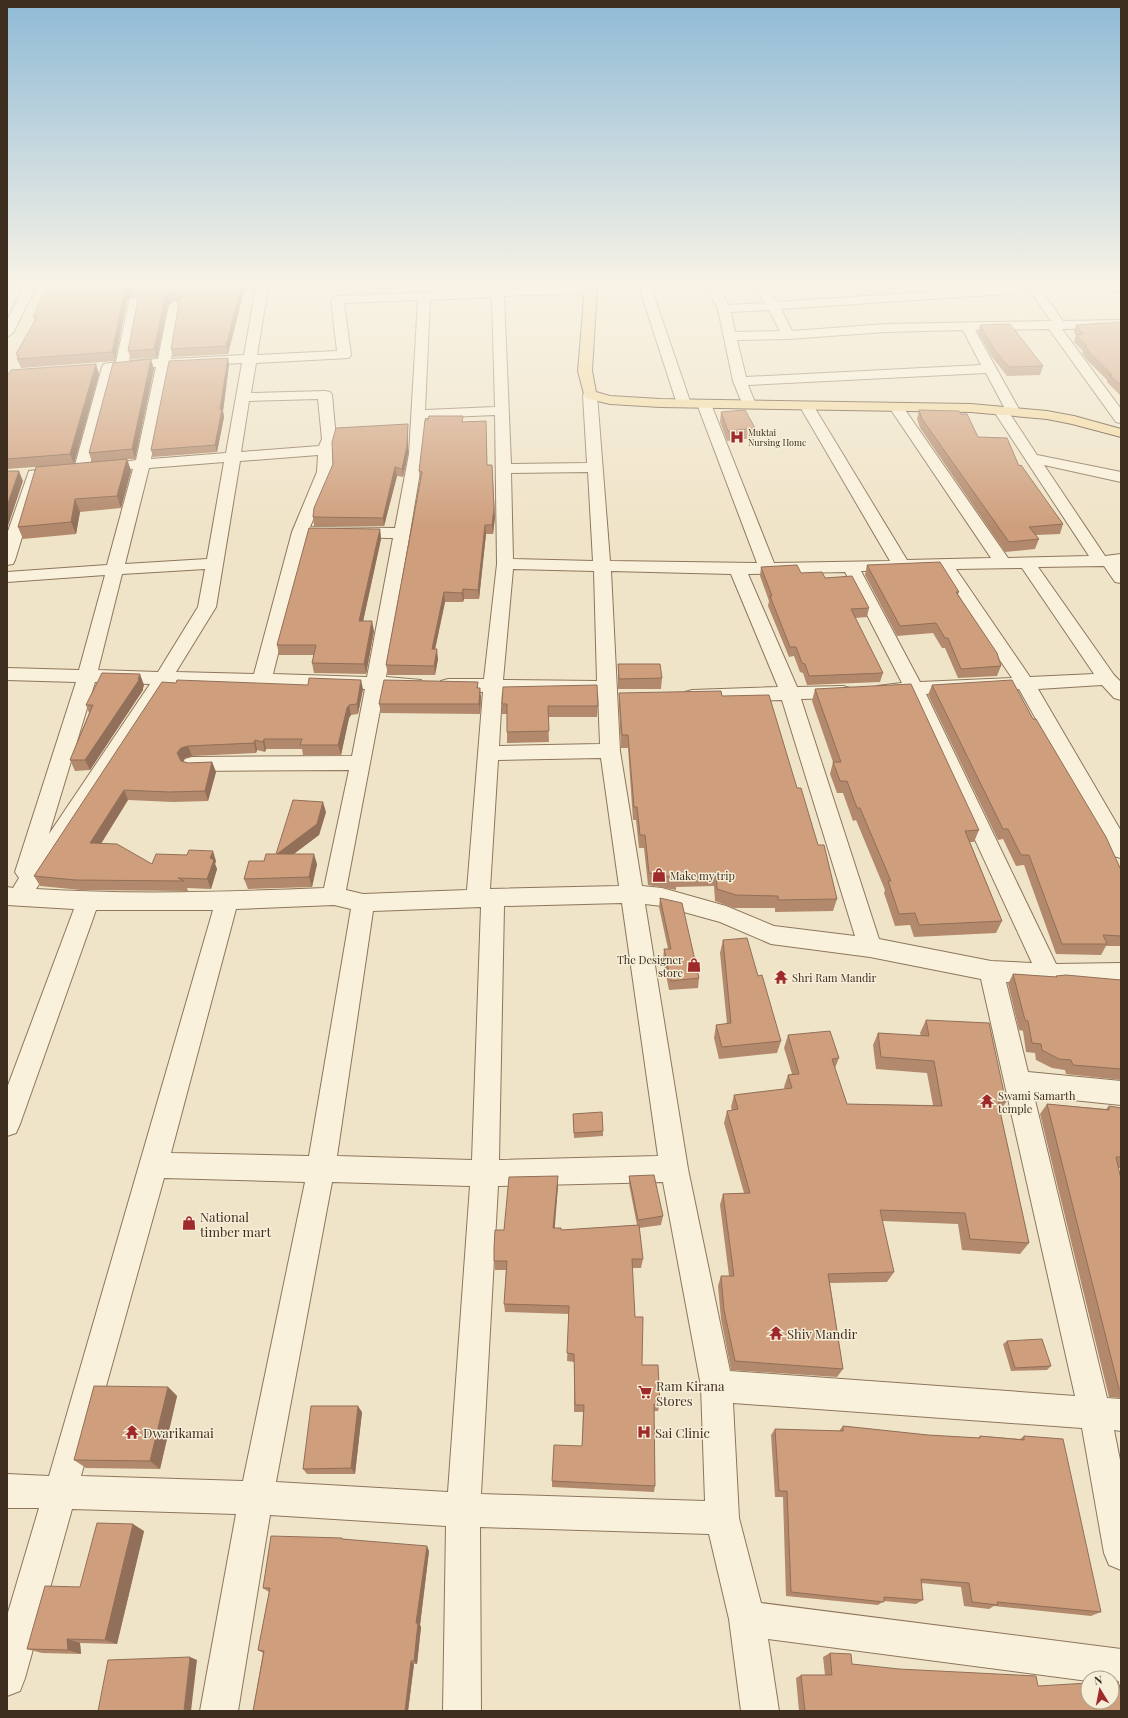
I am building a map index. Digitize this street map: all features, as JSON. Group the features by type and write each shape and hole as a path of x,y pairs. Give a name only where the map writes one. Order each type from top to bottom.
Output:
{"main road":[{"path":"585,367 590,395 610,400 684,404 806,405 1007,411 1074,420 1121,433"}],"street":[{"path":"93,368 102,367"},
{"path":"81,469 115,367"},
{"path":"13,896 86,676 142,464 163,367"},
{"path":"13,896 163,678 207,607 249,367"},
{"path":"334,896 360,763 416,454 413,422 418,367"},
{"path":"462,1711 463,1510 485,1173 485,898 489,753 505,564 501,367"},
{"path":"672,367 684,404"},
{"path":"737,367 740,381 749,405"},
{"path":"1085,367 1121,419"},
{"path":"740,381 990,369 1007,411 1032,458 1110,560 1121,578"},
{"path":"243,397 325,395 329,438 325,450 325,472 300,532 262,680"},
{"path":"590,395 594,467 612,694 610,751 674,1170 717,1386 722,1518 747,1619 760,1711"},
{"path":"704,404 767,568"},
{"path":"806,405 901,565"},
{"path":"896,407 1003,563"},
{"path":"413,422 502,411"},
{"path":"328,431 343,430"},
{"path":"112,466 325,450"},
{"path":"1032,458 1121,477"},
{"path":"504,469 594,467"},
{"path":"7,560 28,474 96,468"},
{"path":"300,532 401,533"},
{"path":"505,564 737,569 1110,560"},
{"path":"1026,562 1107,679 1121,694"},
{"path":"7,577 215,563"},
{"path":"944,564 1025,683 1121,850"},
{"path":"850,566 914,688 1049,974"},
{"path":"737,569 790,694 870,947"},
{"path":"7,674 494,686 612,694"},
{"path":"678,697 863,691 1107,679"},
{"path":"489,753 610,751"},
{"path":"192,764 360,763"},
{"path":"13,896 88,901 227,901 334,896 363,903 631,894 662,897 726,915 771,935 870,947 991,971 1049,974 1121,973"},
{"path":"7,1124 88,901"},
{"path":"7,1678 154,1165 227,901"},
{"path":"219,1711 256,1498 321,1169 363,903"},
{"path":"991,971 1018,1083 1108,1414 1121,1553"},
{"path":"1018,1083 1121,1093"},
{"path":"154,1165 485,1173 674,1170"},
{"path":"717,1386 1108,1414"},
{"path":"7,1491 256,1498 463,1510 722,1518"},
{"path":"747,1619 1121,1667"}],"building":[{"path":"51,367 95,367 70,454 7,459 7,376 11,370"},
{"path":"112,367 149,367 132,449 89,453"},
{"path":"168,367 227,367 220,409 222,409 215,445 151,450"},
{"path":"1104,367 1121,367 1121,385 1109,375 1112,375"},
{"path":"745,410 755,428 728,431 721,412"},
{"path":"919,410 959,411 961,414 967,414 978,437 1007,438 1019,466 1021,465 1063,524 1029,527 1039,539 1009,542 922,419"},
{"path":"429,416 463,416 462,422 486,421 487,465 492,465 494,508 492,525 485,525 478,590 463,589 462,593 444,592 432,649 437,649 434,666 386,665 422,472 419,471 425,420 428,420"},
{"path":"408,424 407,446 402,469 395,467 383,518 313,517 314,508 333,464 332,442 336,428"},
{"path":"127,459 117,496 75,499 71,522 18,527 36,467"},
{"path":"7,471 19,471 7,506"},
{"path":"309,528 380,529 359,621 372,621 364,664 312,663 316,645 277,645"},
{"path":"940,562 959,592 956,592 997,653 1001,666 961,669 948,638 945,638 936,623 900,626 867,565"},
{"path":"797,565 801,573 822,572 825,578 852,576 869,608 851,609 883,673 809,676 805,664 802,663 796,647 790,647 770,596 772,596 761,567"},
{"path":"618,664 660,664 662,678 619,679"},
{"path":"102,673 140,674 139,680 85,760 70,760 93,705 86,705"},
{"path":"309,678 361,680 357,704 349,705 347,708 338,745 300,745 302,739 264,739 263,742 255,740 254,743 188,746 181,748 177,753 181,761 188,763 212,762 205,791 169,792 124,790 90,843 117,844 152,864 156,854 187,855 189,850 213,851 210,858 214,860 207,879 178,878 184,881 75,880 34,876 162,682 176,683 177,680 308,685"},
{"path":"384,680 478,682 477,688 480,688 479,704 379,704"},
{"path":"1012,680 1033,719 1036,719 1106,837 1121,870 1121,936 1103,935 1107,944 1062,944 1029,855 1021,855 1008,829 1003,829 932,685"},
{"path":"911,684 979,830 965,831 1002,921 919,925 915,913 899,914 888,881 891,881 860,808 857,808 847,781 840,781 833,762 841,762 815,689"},
{"path":"597,685 598,706 548,706 549,731 507,732 507,704 502,704 503,687"},
{"path":"721,691 722,696 769,695 797,788 801,788 818,845 824,845 837,899 778,900 778,896 736,895 717,889 716,873 677,875 677,878 649,873 645,835 640,835 637,807 634,807 628,735 622,735 619,693"},
{"path":"293,800 323,802 317,824 277,854 314,854 309,877 244,879 249,861 264,861 266,854 276,854"},
{"path":"660,898 682,903 699,978 671,981 664,949 671,949"},
{"path":"747,938 758,976 762,975 781,1041 722,1047 716,1025 731,1023 723,940"},
{"path":"1013,974 1057,977 1056,976 1066,975 1121,980 1121,1069 1073,1065 1071,1060 1059,1059 1042,1050 1041,1044 1032,1043 1028,1021 1025,1020"},
{"path":"926,1020 989,1023 1006,1102 998,1102 1029,1243 970,1239 965,1213 880,1210 894,1272 828,1274 843,1369 735,1361 724,1310 721,1276 734,1276 723,1194 750,1193 727,1111 738,1109 734,1095 792,1088 788,1075 799,1074 788,1035 830,1031 839,1058 832,1059 847,1104 942,1106 934,1061 881,1057 878,1033 929,1036"},
{"path":"1047,1104 1109,1110 1109,1106 1121,1108 1121,1157 1116,1157 1121,1179 1121,1390 1119,1389"},
{"path":"602,1112 603,1131 574,1133 573,1114"},
{"path":"654,1175 663,1216 638,1220 629,1176"},
{"path":"558,1176 553,1228 561,1228 561,1230 639,1225 643,1259 632,1259 635,1317 643,1317 642,1365 658,1365 660,1404 654,1404 655,1486 552,1481 554,1445 582,1446 584,1405 575,1405 574,1354 567,1353 569,1306 504,1304 507,1261 494,1261 494,1248 495,1230 504,1230 509,1177"},
{"path":"1042,1339 1051,1366 1015,1368 1007,1341"},
{"name":"Dwarikamai","path":"94,1386 168,1387 150,1461 74,1460"},
{"path":"311,1406 358,1406 351,1468 303,1469"},
{"path":"843,1426 928,1435 980,1438 980,1436 1024,1440 1024,1436 1063,1439 1101,1612 997,1602 998,1605 972,1602 969,1583 921,1579 923,1600 884,1597 884,1602 791,1592 787,1491 779,1491 775,1429 843,1431"},
{"path":"97,1523 133,1524 105,1640 67,1639 68,1650 27,1649 45,1586 80,1587"},
{"path":"271,1536 342,1538 427,1546 416,1623 418,1623 414,1661 411,1661 405,1711 253,1711 264,1651 258,1650 270,1588 263,1588"},
{"path":"830,1653 851,1654 852,1664 899,1669 1036,1676 1038,1686 1080,1683 1080,1710 1120,1710 1120,1689 1121,1711 805,1711 801,1675 832,1675"},
{"path":"190,1657 184,1711 98,1711 108,1660"}],"place":[{"name":"Muktai Nursing Home","path":"737,437"},
{"name":"Make my trip","path":"659,875"},
{"name":"The Designer store","path":"694,965"},
{"name":"Shri Ram Mandir","path":"781,977"},
{"name":"Swami Samarth temple","path":"987,1101"},
{"name":"National timber mart","path":"189,1223"},
{"name":"Shiv Mandir","path":"776,1333"},
{"name":"Ram Kirana Stores","path":"645,1392"},
{"name":"Dwarikamai","path":"132,1432"},
{"name":"Sai Clinic","path":"644,1432"}]}
